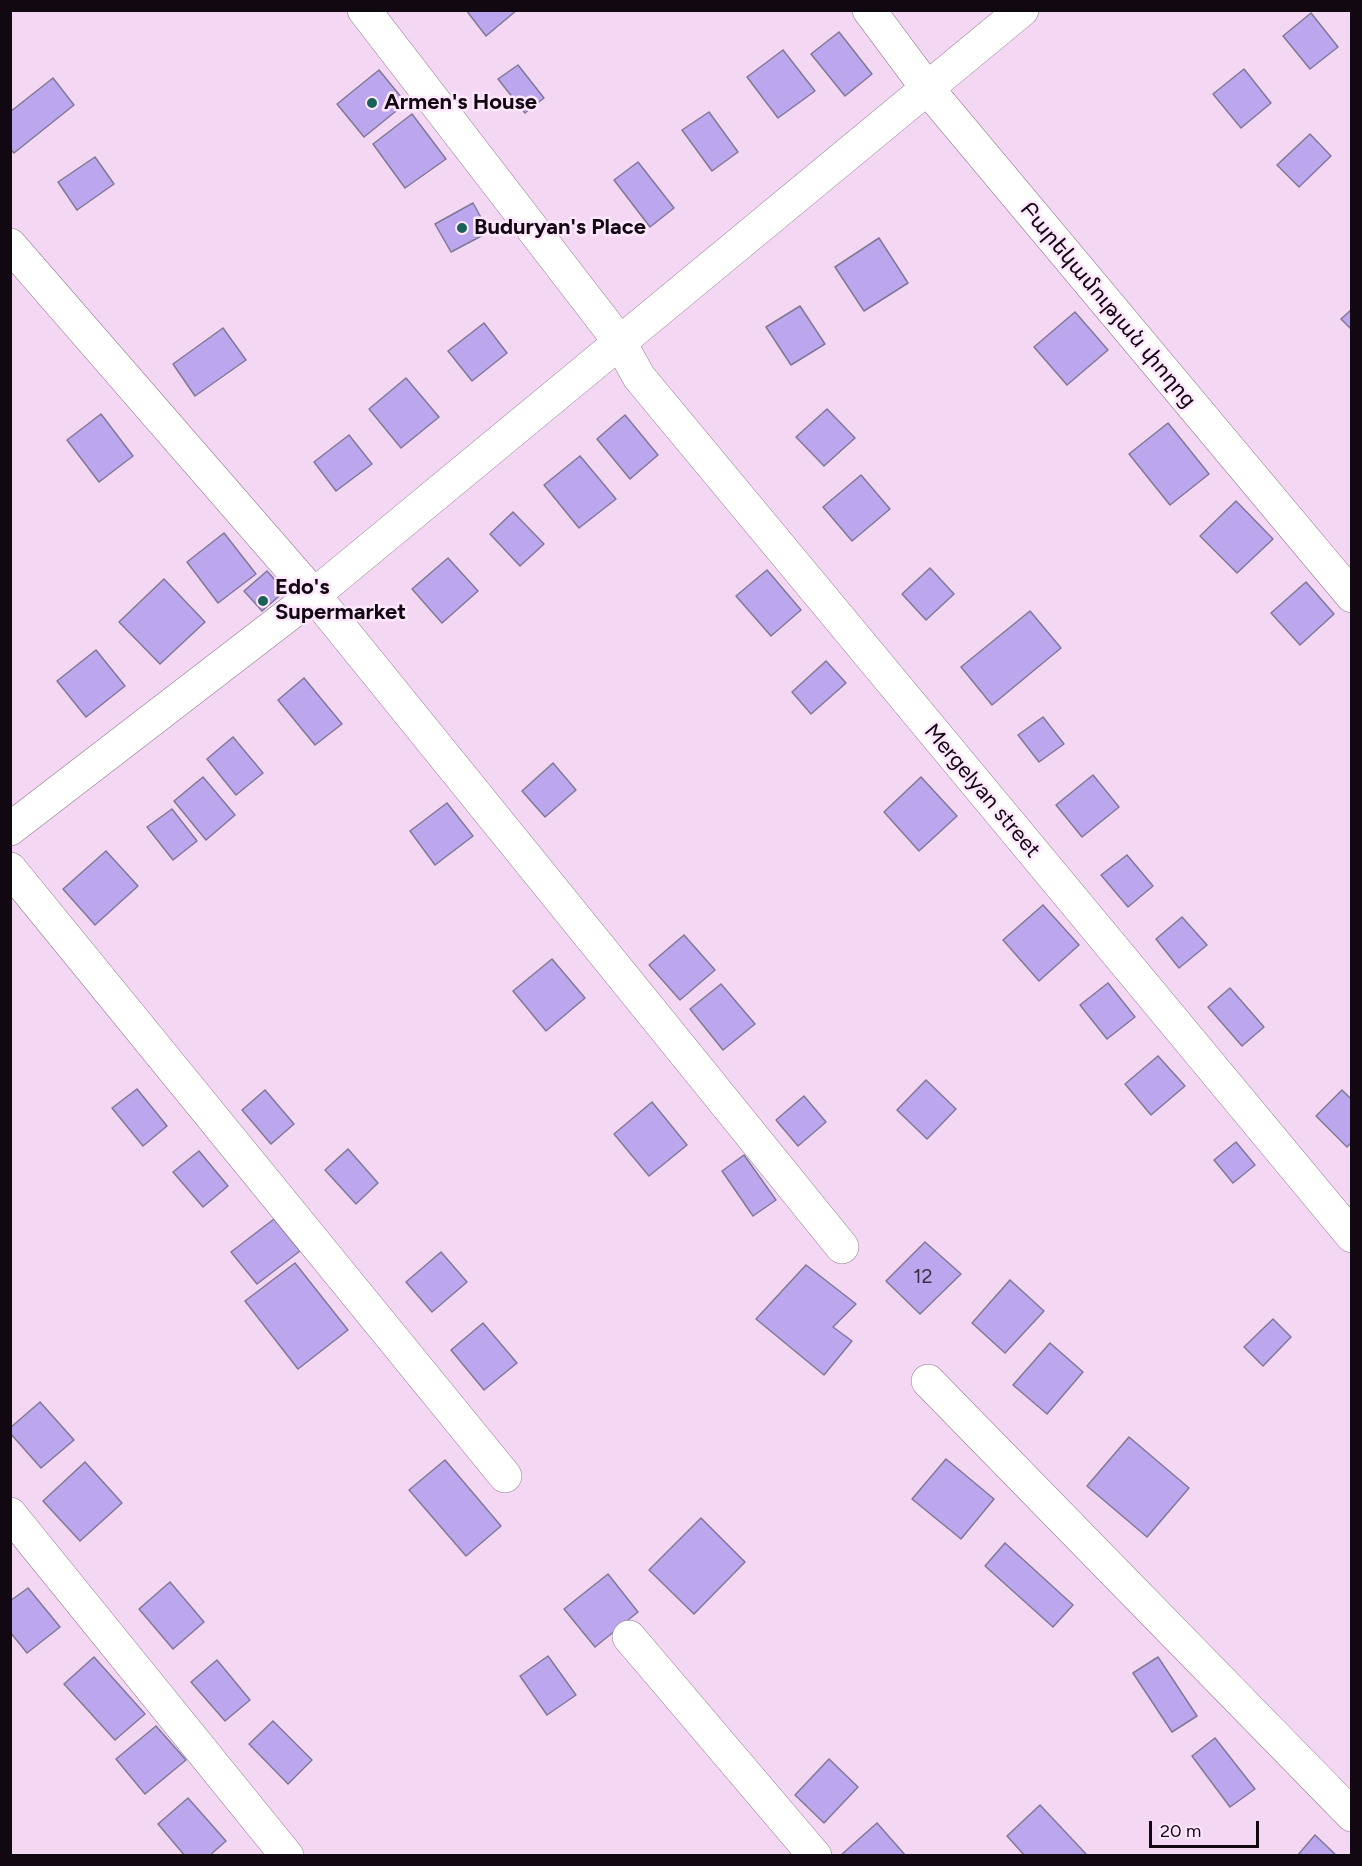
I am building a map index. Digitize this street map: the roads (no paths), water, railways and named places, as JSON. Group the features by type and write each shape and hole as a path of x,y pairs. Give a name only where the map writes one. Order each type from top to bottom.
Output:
{"street":[{"name":"Mergelyan street","path":"364,10 619,341 639,377 1352,1236"},
{"name":"Բարեկամության փողոց","path":"869,10 927,88 1352,596"},
{"path":"10,829 314,595 1022,10"},
{"path":"10,245 314,595 842,1247"},
{"path":"10,869 505,1476"},
{"path":"928,1381 1352,1815"},
{"path":"10,1514 287,1856"},
{"path":"629,1637 815,1856"}],"place":[{"name":"Armen's House","path":"372,103"},
{"name":"Buduryan's Place","path":"462,228"},
{"name":"Edo's Supermarket","path":"263,601"}]}
